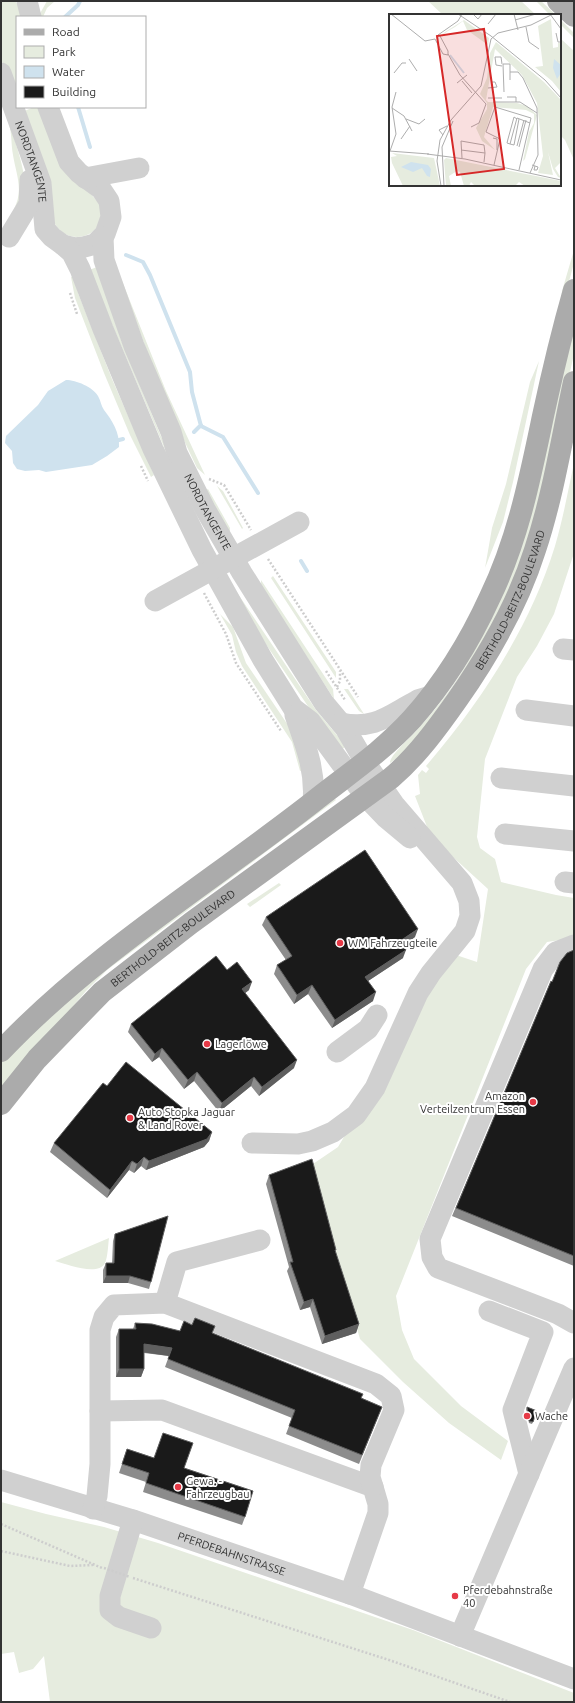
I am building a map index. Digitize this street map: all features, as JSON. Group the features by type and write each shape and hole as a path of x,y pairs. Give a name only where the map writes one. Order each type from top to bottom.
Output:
{"main road":[{"path":"558,1 574,16"},
{"name":"BERTHOLD-BEITZ-BOULEVARD","path":"1,1051 47,1005 97,962 365,762 398,733 435,691 457,659 478,622 501,574 513,543 529,485 557,356 574,290"},
{"name":"BERTHOLD-BEITZ-BOULEVARD","path":"1,1104 37,1059 102,992 191,923 373,791 402,768 444,717 480,666 510,612 526,577 543,525 574,382"}],"street":[{"name":"NORDTANGENTE","path":"1,73 24,134 40,183 45,229 52,237 72,253 78,264 147,435 212,569 238,613 262,660 293,708 309,752 313,776 313,802"},
{"path":"48,108 66,156 73,168 104,192 111,208"},
{"path":"24,134 22,150 30,179 30,200 26,212 9,237 45,229"},
{"name":"NORDTANGENTE","path":"85,178 139,168 116,195 111,208 109,224 103,237 104,260 134,346 171,432 177,453 205,508 233,558 324,702 341,723 365,762"},
{"path":"63,245 74,248 84,247 94,244 103,237"},
{"path":"155,601 258,543 299,522"},
{"path":"341,723 356,726 375,722 400,712 435,691"},
{"name":"NORDTANGENTE","path":"293,708 310,721 348,775"},
{"path":"526,710 574,716"},
{"path":"252,1143 298,1144 325,1137 353,1117 370,1098 418,993 430,973 461,937 468,924 470,907 466,891 459,878 444,864 390,821 373,791 365,762"},
{"path":"348,775 373,791"},
{"path":"501,778 574,786"},
{"path":"505,834 574,841"},
{"path":"574,945 556,952 543,969 430,1239 432,1257 438,1268 558,1314 574,1323"},
{"path":"337,1052 368,1029 377,1015"},
{"path":"165,1303 177,1262 260,1240"},
{"path":"93,1509 97,1496 100,1464 100,1330 104,1317 114,1305 165,1303 376,1384 392,1396 394,1410 371,1465 370,1477 378,1504 378,1513 350,1594"},
{"path":"489,1311 543,1332 513,1410 529,1474"},
{"path":"460,1636 574,1368"},
{"path":"100,1411 162,1410 373,1487"},
{"name":"PFERDEBAHNSTRASSE","path":"1,1480 93,1509 134,1520 350,1594 574,1679"},
{"path":"134,1520 110,1596 110,1610 119,1617 151,1628"}],"path":[{"path":"211,480 224,485 284,585 358,697"},
{"path":"1,1524 93,1565 388,1660 510,1702"},
{"path":"1,1550 70,1566 93,1565"}],"green space":[{"path":"1,1 15,1 18,5 21,16 16,16 16,96 1,59"},
{"path":"47,1 55,1 47,8 43,16 39,16"},
{"path":"428,1 521,1 535,14 442,14"},
{"path":"536,1 541,1 555,14 549,14"},
{"path":"561,20 574,33 574,38 561,25"},
{"path":"561,39 574,51 574,160 565,140 561,136"},
{"path":"32,108 43,108 91,194 98,202 101,217 98,226 92,232 84,236 76,237 67,235 59,229 53,220 22,112"},
{"path":"9,124 23,169 25,187 23,195 14,209 17,202 19,189"},
{"path":"574,250 574,263 559,319 562,291"},
{"path":"114,261 166,391 205,475 197,468 164,398"},
{"path":"100,266 121,340 183,492 89,270"},
{"path":"76,275 78,293 112,379 154,475 151,477 130,435 75,298 71,277"},
{"path":"574,316 574,354 539,511 498,621 411,748 390,763 397,751 443,699 466,665 479,641"},
{"path":"539,361 503,522 485,568 492,528 506,484 530,382"},
{"path":"574,463 574,553 554,614 537,646 517,677 485,759 477,837 480,848 495,859 501,882 574,898 574,938 547,942 526,969 396,1296 402,1330 414,1359 461,1406 508,1441 501,1460 449,1423 403,1382 360,1339 310,1166 338,1147 453,954 477,962 488,889 431,837 415,796 420,794 418,775 422,770 426,773 429,769 426,766 466,716 484,690 518,634 532,606 545,576 555,546"},
{"path":"217,486 223,491 243,528 242,529"},
{"path":"208,489 230,528 230,533 204,491"},
{"path":"273,576 336,672 336,678 271,578"},
{"path":"261,580 333,689 334,699 261,586"},
{"path":"236,591 316,710 346,746 339,752 261,637"},
{"path":"220,614 233,627 246,663 290,728 304,770 300,771 292,742 242,666 236,652 232,635"},
{"path":"344,689 348,689 364,714 359,711"},
{"path":"335,799 336,800 107,970 86,991 1,1092 1,1062 75,990"},
{"path":"279,883 281,885 250,907 247,904"},
{"path":"109,1238 106,1260 101,1267 89,1269 74,1267 55,1261"},
{"path":"1,1502 104,1527 158,1543 413,1630 574,1693 574,1702 50,1702 44,1656 33,1669 19,1673 14,1652 1,1654"}],"water":[{"path":"66,380 75,381 96,393 103,408 115,427 119,447 92,465 46,472 39,470 25,471 17,469 13,463 12,451 5,443 6,436 38,405 48,391"}],"building":[{"name":"WM Fahrzeugteile","path":"365,850 418,929 400,941 406,950 365,977 376,992 335,1020 312,985 297,995 277,965 292,956 266,917"},
{"name":"Amazon Verteilzentrum Essen","path":"574,950 574,1256 456,1208 551,981 552,982 560,962 567,953"},
{"name":"Lagerlöwe","path":"216,956 227,970 237,962 252,982 242,989 297,1060 262,1087 254,1077 222,1103 197,1072 188,1080 162,1048 155,1054 131,1024"},
{"name":"Auto Stopka Jaguar & Land Rover","path":"126,1062 212,1132 207,1139 149,1161 144,1157 137,1164 132,1161 110,1190 54,1143 103,1083 107,1086"},
{"path":"312,1159 335,1250 359,1324 325,1336 313,1299 304,1302 290,1262 293,1262 269,1175"},
{"path":"168,1216 151,1282 130,1276 106,1276 106,1263 114,1263 115,1234"},
{"path":"195,1318 215,1326 212,1333 363,1394 361,1398 382,1407 362,1455 289,1426 295,1410 168,1359 172,1348 144,1344 144,1369 119,1369 119,1329 136,1329 135,1323 152,1324 180,1331 184,1321 192,1325"},
{"path":"527,1407 537,1411 533,1422 529,1421"},
{"name":"Gewa. - Fahrzeugbau","path":"163,1433 193,1443 184,1468 253,1491 245,1517 146,1483 149,1473 122,1464 127,1449 154,1458"}],"waterway":[{"path":"66,16 78,5 80,1"},
{"path":"78,108 90,147"},
{"path":"126,255 143,262 150,275 190,372 192,392 201,426 223,437 258,493"},
{"path":"194,432 201,425"},
{"path":"119,440 123,439"},
{"path":"301,561 307,571"}],"place":[{"name":"WM Fahrzeugteile","path":"340,943"},
{"name":"Lagerlöwe","path":"207,1044"},
{"name":"Amazon Verteilzentrum Essen","path":"533,1102"},
{"name":"Auto Stopka Jaguar & Land Rover","path":"130,1118"},
{"name":"Wache","path":"527,1416"},
{"name":"Gewa. - Fahrzeugbau","path":"178,1487"},
{"name":"Pferdebahnstraße 40","path":"455,1596"}]}
